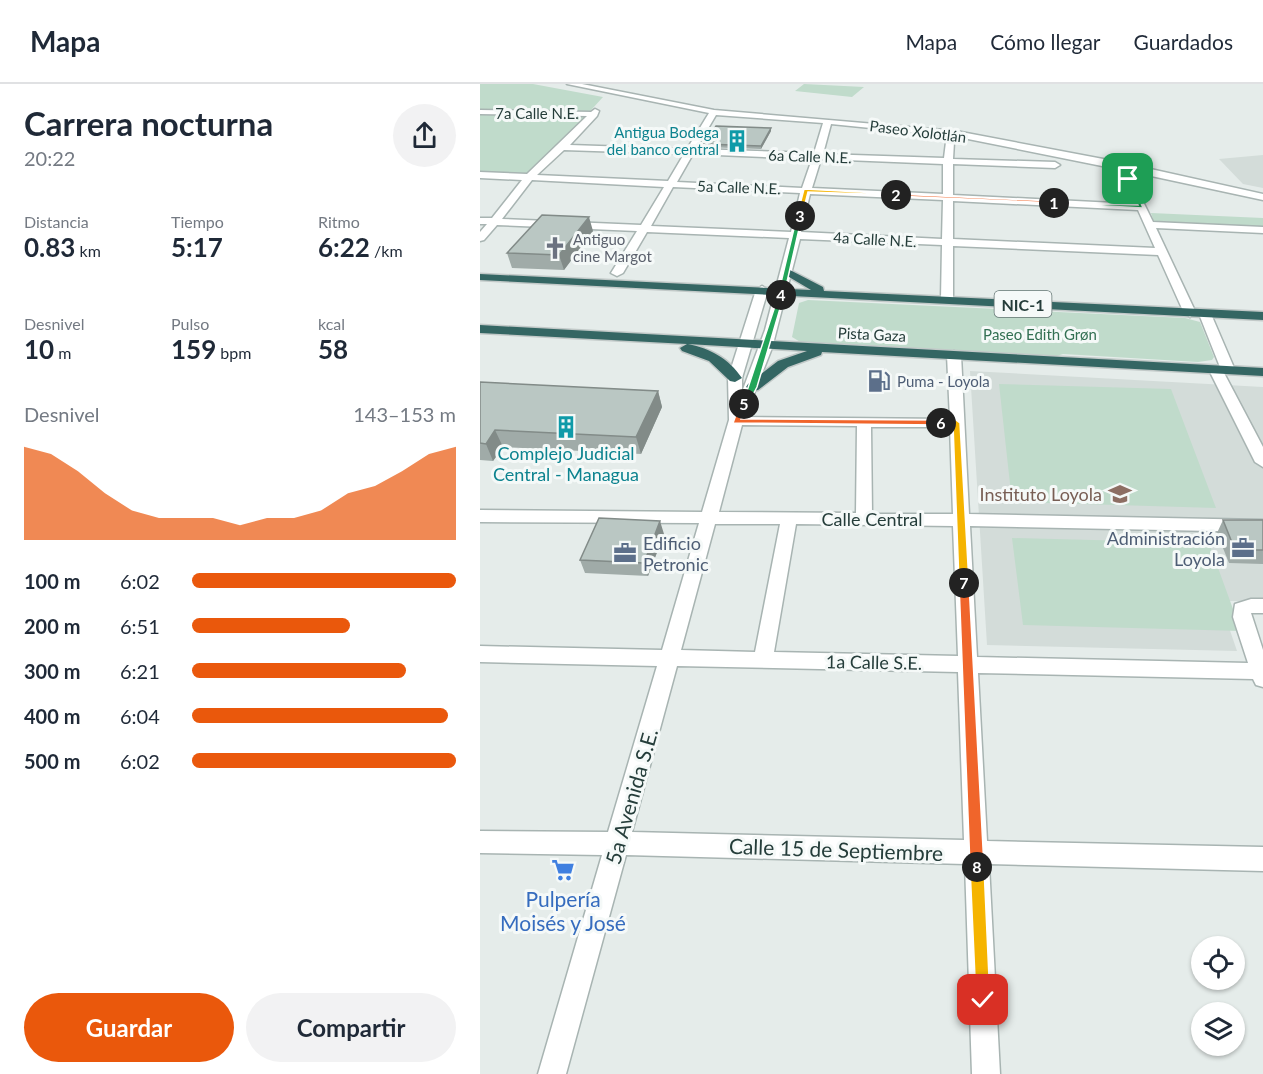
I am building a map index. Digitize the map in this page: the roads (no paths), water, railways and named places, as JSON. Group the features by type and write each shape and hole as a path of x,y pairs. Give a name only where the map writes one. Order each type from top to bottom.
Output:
{"highway":[{"path":"788,272 799,280 829,293"},
{"name":"NIC-1","path":"480,277 1263,316"},
{"name":"Pista Gaza","path":"480,329 1263,372"},
{"path":"623,338 706,353 720,360 735,378"},
{"path":"753,387 792,359 812,353 846,349"}],"street":[{"name":"Paseo Xolotlán","path":"571,84 714,112 956,134 1119,165 1263,197"},
{"name":"7a Calle N.E.","path":"480,112 595,113 564,147"},
{"path":"617,273 714,112"},
{"path":"736,421 735,378 746,344 772,290 788,272 806,190 819,156 828,121"},
{"path":"947,299 948,160 950,141 956,134"},
{"path":"480,238 530,177 564,147"},
{"name":"6a Calle N.E.","path":"564,147 1055,165"},
{"path":"1119,165 1127,176 1190,313"},
{"name":"5a Calle N.E.","path":"480,175 1141,207"},
{"name":"4a Calle N.E.","path":"480,221 1162,252"},
{"path":"1149,225 1259,230 1263,240"},
{"path":"736,421 753,387 767,345 772,290"},
{"path":"1205,314 1222,370 1263,462"},
{"path":"954,355 986,1074"},
{"path":"736,421 956,423"},
{"name":"5a Avenida S.E.","path":"552,1074 736,421"},
{"path":"864,422 864,519"},
{"name":"Calle Central","path":"480,516 961,520 1263,526"},
{"path":"763,660 789,519"},
{"path":"1261,675 1242,617 1242,609 1263,606"},
{"name":"1a Calle S.E.","path":"480,654 968,664 1261,675"},
{"name":"Calle 15 de Septiembre","path":"480,842 618,842 1263,859"}],"place":[{"name":"Antigua Bodega del banco central","path":"737,141"},
{"name":"Antiguo cine Margot","path":"555,248"},
{"name":"Puma - Loyola","path":"879,381"},
{"name":"Complejo Judicial Central - Managua","path":"566,427"},
{"name":"Instituto Loyola","path":"1120,494"},
{"name":"Administración Loyola","path":"1243,548"},
{"name":"Edificio Petronic","path":"625,553"},
{"name":"Pulpería Moisés y José","path":"563,870"}],"park label":[{"name":"Paseo Edith Grøn","path":"1040,334"}]}
